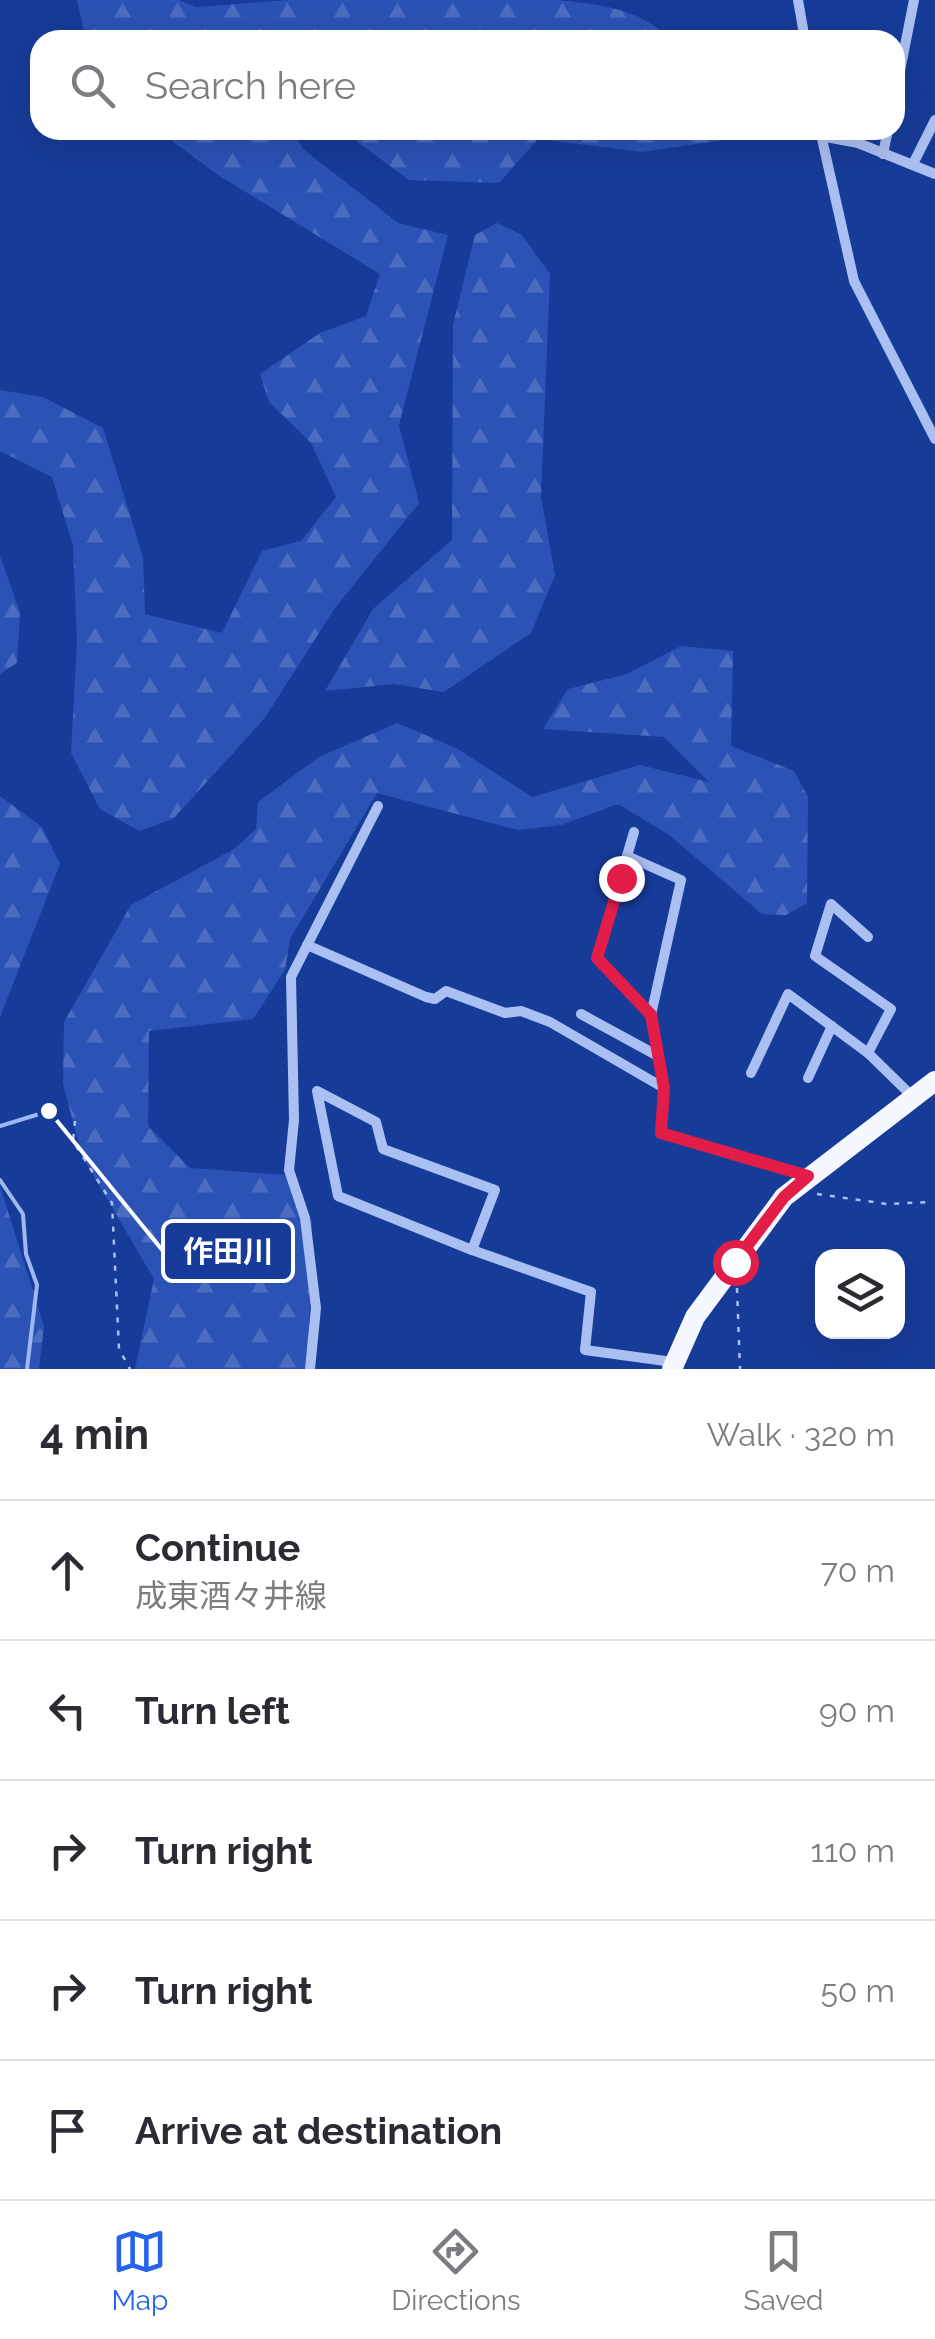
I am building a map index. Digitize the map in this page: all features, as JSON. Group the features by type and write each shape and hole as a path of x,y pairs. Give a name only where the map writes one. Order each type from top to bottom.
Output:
{"main road":[{"path":"673,1366 696,1316 803,1180 935,1081"}],"street":[{"path":"798,0 803,30"},
{"path":"905,45 914,0"},
{"path":"913,164 935,120"},
{"path":"822,140 854,281 935,439"},
{"path":"850,140 935,174"},
{"path":"884,154 886,140"},
{"path":"310,1369 316,1308 305,1218 289,1170 294,1120 291,978 378,806"},
{"path":"634,832 597,958 651,1015"},
{"path":"628,856 682,880 651,1015 664,1088 661,1133 803,1180"},
{"path":"868,937 831,904 816,956 890,1008 868,1053"},
{"path":"307,945 426,997 436,998 446,991 506,1013 522,1011 550,1022 664,1088"},
{"path":"751,1073 788,994 868,1053 913,1097"},
{"path":"582,1014 658,1056"},
{"path":"808,1078 832,1026"},
{"path":"472,1250 495,1190 383,1150 376,1122 317,1091 338,1196 472,1250 592,1292 585,1350 673,1366"}],"path":[{"path":"75,1121 73,1141 112,1203 119,1349 130,1369"},
{"path":"803,1180 809,1193 887,1204 928,1202"},
{"path":"735,1262 740,1369"}],"green space":[{"path":"77,0 179,0 196,7 290,0 556,0 632,14 660,30 84,30"},
{"path":"171,140 298,140 303,149 398,223 448,235 399,425 419,503 335,608 264,719 173,819 139,831 100,809 71,753 77,641 73,546 52,477 0,451 0,390 43,397 103,428 143,557 145,614 222,633 262,551 301,541 336,497 311,443 269,402 260,374 320,333 366,316 380,274 218,175"},
{"path":"355,140 537,140 499,183 409,180"},
{"path":"546,140 725,140 642,152"},
{"path":"497,223 522,235 550,274 541,497 555,575 531,633 444,692 394,684 325,691 373,609 452,540 453,325 475,235"},
{"path":"0,556 20,612 17,663 0,674"},
{"path":"681,646 733,651 731,746 794,771 808,797 807,903 786,915 762,914 668,834 618,804 561,825 518,830 377,793 290,939 285,970 253,1019 149,1031 148,1126 190,1168 285,1175 312,1221 308,1369 135,1369 154,1279 82,1156 63,1084 64,1022 131,905 234,849 256,829 258,802 319,757 397,723 458,749 532,797 640,765 709,782 664,737 543,729 568,689 627,674"},
{"path":"0,796 42,827 60,864 0,1017"},
{"path":"0,1186 44,1326 39,1369 0,1369"}],"waterway":[{"path":"0,1126 49,1111"},
{"path":"0,1180 23,1214 26,1254 37,1285 27,1369"}],"place":[{"name":"作田川","path":"49,1111"}],"route":[{"path":"621,878 597,958 651,1015 664,1088 661,1133 808,1176 784,1197 735,1262"}]}
